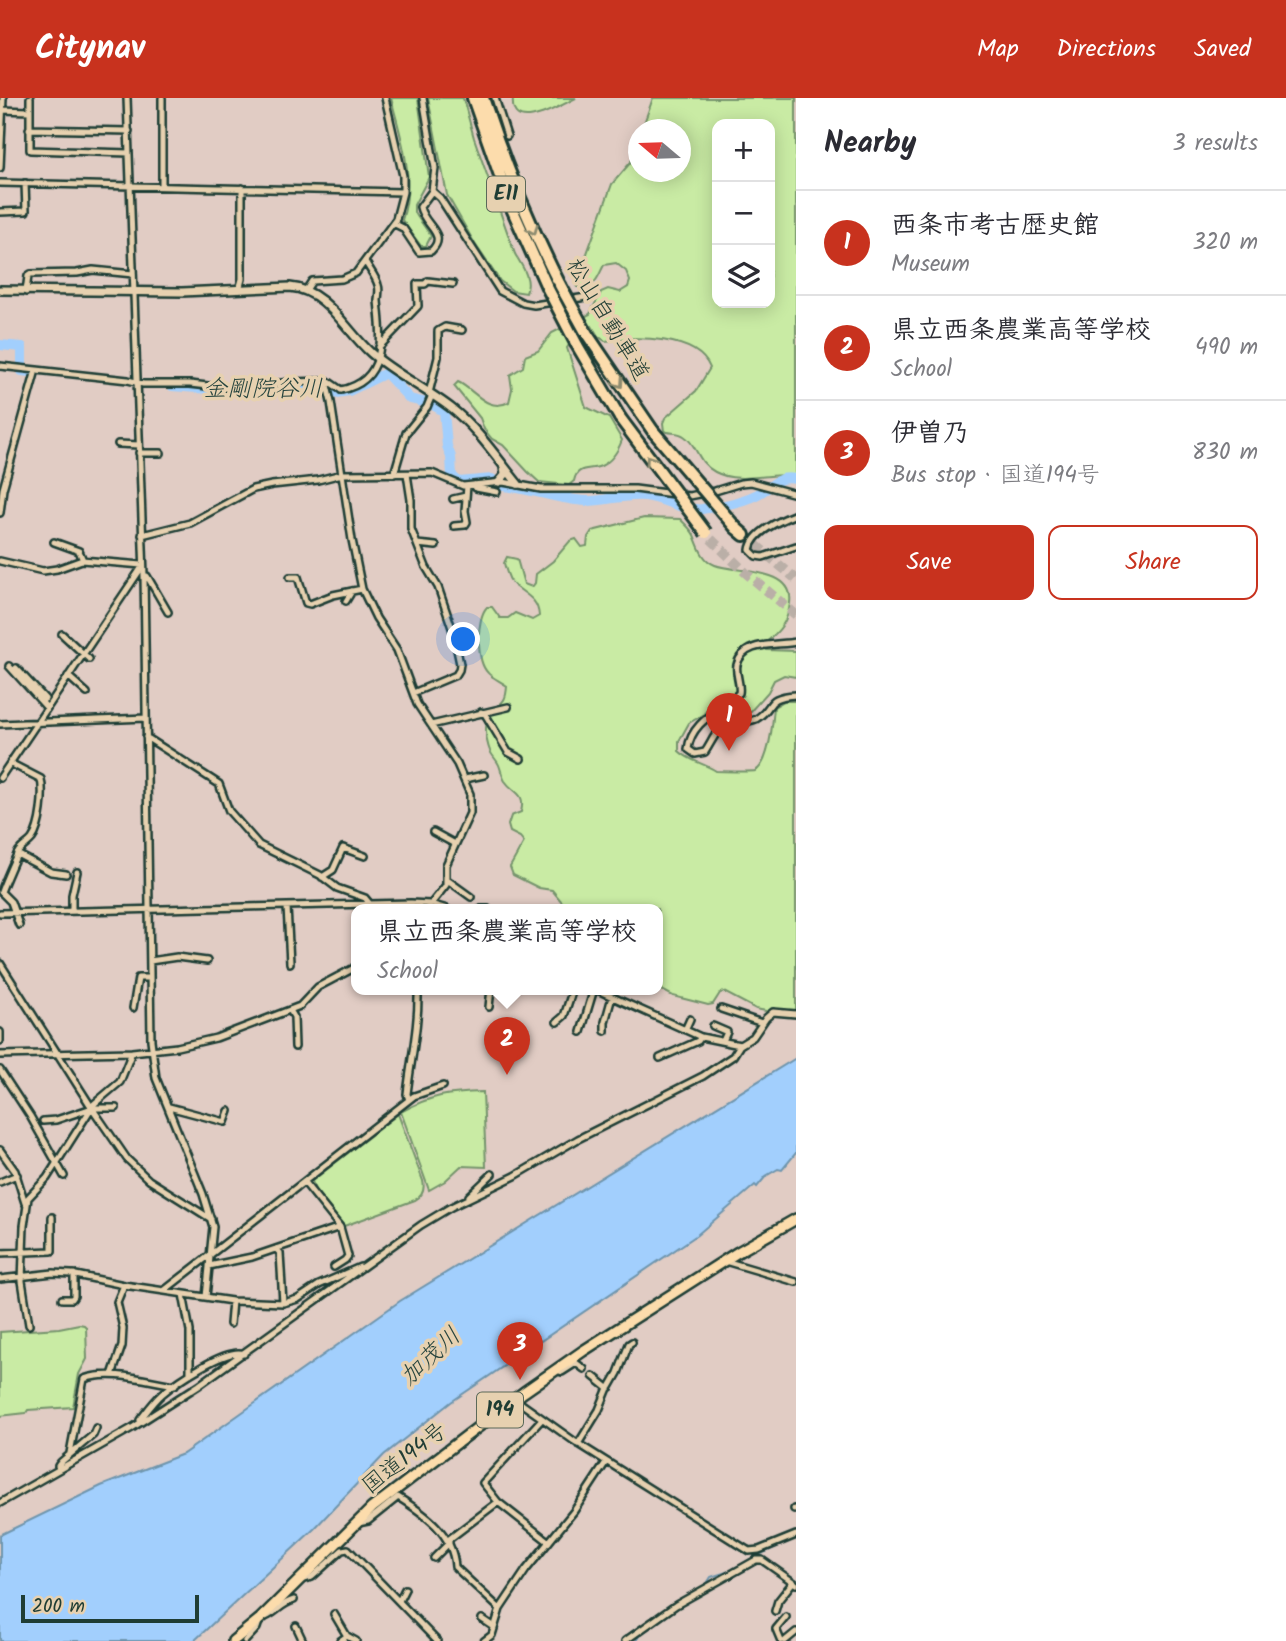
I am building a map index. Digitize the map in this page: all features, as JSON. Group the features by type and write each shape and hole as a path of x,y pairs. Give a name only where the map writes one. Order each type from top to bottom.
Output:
{"highway":[{"name":"松山自動車道","path":"473,98 510,204 547,287 577,345 620,418 709,536"},
{"name":"松山自動車道","path":"483,98 536,239 587,334 653,431 740,532"},
{"name":"国道194号","path":"233,1641 260,1619 372,1507 515,1399 556,1369 796,1219"}],"street":[{"path":"0,168 3,98"},
{"path":"30,98 29,147 33,151 129,153"},
{"path":"127,98 144,575 152,1049 156,1078 211,1219 213,1232 206,1297"},
{"path":"162,98 162,186"},
{"path":"306,290 310,283 316,280 347,278 356,273 393,223 403,192 401,160 385,98"},
{"path":"393,223 403,228 419,252 432,251 438,243 438,236 424,218 420,207 432,191 435,168 423,98"},
{"path":"495,98 507,136"},
{"path":"2,110 29,111"},
{"path":"29,130 129,131"},
{"path":"0,183 403,192"},
{"path":"0,212 26,211 25,183"},
{"path":"239,290 242,279 242,188"},
{"path":"432,191 440,198 500,291 523,303 534,305 593,296"},
{"path":"337,397 367,379 372,374 378,358 381,317 379,288 365,261"},
{"path":"26,292 27,276 32,274 93,270 134,274"},
{"path":"379,347 418,306 417,284 425,284 428,281 453,284"},
{"path":"0,290 239,290 290,287 306,290 324,301 354,337 378,358 462,417 518,484"},
{"path":"394,474 407,433 427,407 431,394 438,357 438,331 444,327 462,330"},
{"path":"0,366 137,383 190,384 234,389 290,382 332,382 337,397 342,474 362,589 376,618 397,650 416,704 447,748 465,779 470,794 471,807 446,865 446,885 430,904"},
{"path":"0,513 3,489 36,370"},
{"path":"326,384 337,397"},
{"path":"118,444 139,445"},
{"path":"139,453 162,453"},
{"path":"499,482 505,475 503,466"},
{"path":"142,535 190,523 260,487 318,480 342,474 432,473 457,484 499,482 541,489 635,489 689,496 741,482 796,494"},
{"path":"407,474 411,500 410,525 426,567 438,587 453,631 460,667 456,675 413,693"},
{"path":"471,485 497,492"},
{"path":"454,526 465,525 467,522 466,496 471,485"},
{"path":"453,499 466,496"},
{"path":"796,514 775,524 754,539 750,550 756,556 763,557 796,546"},
{"path":"54,541 79,551 83,560"},
{"path":"417,544 436,546"},
{"path":"0,561 50,571 83,560 142,566"},
{"path":"0,778 142,566"},
{"path":"144,575 168,612"},
{"path":"290,577 298,577 306,603 310,604 362,589"},
{"path":"346,601 352,591"},
{"path":"62,635 89,659"},
{"path":"796,642 760,646 750,649 742,656 736,667 739,693 711,713 692,736 688,749 695,754 705,752 713,735 720,729 733,723 752,721 778,697 796,695"},
{"path":"9,666 48,706"},
{"path":"16,668 48,706"},
{"path":"68,676 87,693"},
{"path":"430,725 508,707"},
{"path":"481,712 485,714 508,752 521,759"},
{"path":"0,724 146,718"},
{"path":"146,737 219,784 229,811 258,845 322,877 337,888 365,898 372,904"},
{"path":"10,762 41,779 42,783 42,803 35,833 31,841 17,854 1,892 11,902 19,925"},
{"path":"465,779 484,775"},
{"path":"433,832 455,844"},
{"path":"322,877 333,870 343,848 365,856"},
{"path":"17,854 51,872 66,874"},
{"path":"72,910 77,872"},
{"path":"446,878 471,897"},
{"path":"0,913 351,906"},
{"path":"287,907 290,963"},
{"path":"150,961 177,957 207,961"},
{"path":"0,963 92,1108 133,1166 149,1180 211,1219"},
{"path":"0,1055 132,1052 201,1043 304,1004 318,987 351,970"},
{"path":"133,1008 138,978 150,978"},
{"path":"409,1100 407,1094 419,1019 418,995"},
{"path":"489,1007 490,995"},
{"path":"557,1022 564,1016 571,995"},
{"path":"581,1032 593,995"},
{"path":"608,995 701,1037 740,1045"},
{"path":"605,1031 612,997"},
{"path":"290,1010 294,1017 295,1047"},
{"path":"721,1010 762,1023"},
{"path":"0,1503 136,1425 244,1354 421,1225 515,1176 578,1139 703,1076 733,1056 740,1045 753,1037 773,1012 796,1014"},
{"path":"685,1030 690,1019"},
{"path":"713,1026 727,1032 723,1041"},
{"path":"0,1032 0,1041"},
{"path":"662,1048 663,1057 698,1041 701,1037"},
{"path":"26,1205 30,1195 45,1182 100,1097 120,1082 132,1052"},
{"path":"0,1070 64,1176"},
{"path":"164,1291 409,1100 443,1086"},
{"path":"169,1107 225,1122 229,1111"},
{"path":"43,1121 56,1120 92,1108 116,1108"},
{"path":"0,1150 17,1175 26,1205 22,1276 29,1325"},
{"path":"468,1199 492,1174"},
{"path":"0,1182 17,1175"},
{"path":"304,1182 340,1227 348,1256 334,1267"},
{"path":"0,1253 52,1251 51,1217"},
{"path":"209,1266 276,1250 340,1227"},
{"path":"276,1250 279,1253 283,1303"},
{"path":"725,1261 796,1282"},
{"path":"0,1279 74,1274 124,1285 232,1301 283,1303 298,1299 319,1284 364,1265"},
{"path":"62,1299 72,1299 74,1296 74,1274"},
{"path":"112,1375 122,1346 123,1328 117,1302 124,1285"},
{"path":"183,1294 190,1331 190,1374"},
{"path":"230,1324 232,1301"},
{"path":"578,1444 599,1410 632,1342"},
{"path":"136,1425 160,1396 190,1374 232,1353 244,1354"},
{"path":"556,1369 562,1372 576,1363 583,1369"},
{"path":"70,1453 84,1379 112,1375 176,1385"},
{"path":"593,1376 608,1388"},
{"path":"515,1399 578,1444 749,1551 795,1583 778,1601 775,1611"},
{"path":"542,1419 483,1483 498,1502 549,1542"},
{"path":"59,1469 58,1466 93,1435 96,1428"},
{"path":"484,1641 492,1635 500,1609 574,1511 606,1462"},
{"path":"355,1524 368,1521 398,1497 438,1527 449,1541 454,1555 454,1567 500,1609"},
{"path":"434,1558 449,1541 498,1502"},
{"path":"626,1641 676,1605 755,1556 796,1535"},
{"path":"300,1579 312,1577 342,1550 348,1549 437,1641"},
{"path":"399,1601 405,1589"},
{"path":"245,1641 257,1629 260,1619 271,1616 293,1600"},
{"path":"334,1614 347,1636 356,1641"},
{"path":"786,1616 776,1629 783,1641 796,1632"},
{"path":"482,1619 494,1627"},
{"path":"296,1626 303,1641"},
{"path":"340,1641 347,1636"}],"green space":[{"path":"391,98 418,98 429,177 414,205 414,212 431,236 426,246 421,246 402,220 408,189 407,174 403,144"},
{"path":"428,98 463,98 474,138 515,254 527,278 526,293 513,291 500,281 447,195"},
{"path":"513,98 576,98 527,117 519,115 514,109"},
{"path":"653,98 796,98 796,476 725,476 709,468 684,436 664,431 665,418 696,391 710,368 703,357 692,349 664,340 632,338 605,341 592,326 578,332 567,348 586,407 609,418 622,440 608,461 601,466 581,471 569,485 539,482 503,445 492,439 480,418 454,386 458,382 494,405 509,402 512,389 510,375 523,367 525,356 538,351 552,333 590,314 601,292 608,289 620,292 628,287 630,281 626,271 616,263 604,265 592,284 577,287 576,284 612,184 628,165 628,182 691,182 691,119 646,119"},
{"path":"644,518 680,519 693,533 702,553 711,563 774,577 789,591 790,603 785,620 765,643 767,650 796,651 796,677 784,675 774,680 768,692 750,712 741,711 722,699 712,704 703,715 689,723 679,741 679,751 716,771 755,771 767,752 774,707 784,701 796,701 796,1017 756,1009 724,992 720,993 713,1004 708,1005 663,991 663,904 561,904 552,890 539,888 513,875 510,867 524,842 510,832 508,825 511,816 521,812 522,801 505,781 487,742 488,717 504,700 507,686 484,667 479,640 481,620 487,607 492,607 500,618 508,618 515,613 532,620 539,616 534,601 510,580 504,563 507,557 517,559 524,584 532,587 536,574 553,561 570,541 576,539 582,547 587,546 592,531"},
{"path":"483,1092 486,1167 461,1166 445,1181 429,1190 401,1112 440,1096"},
{"path":"398,1114 423,1181 423,1192 415,1200 344,1226 315,1190 312,1181"},
{"path":"79,1324 86,1327 87,1359 79,1374 73,1407 28,1410 26,1413 0,1416 0,1332"}],"water":[{"name":"加茂川","path":"796,1058 796,1153 782,1170 778,1169 766,1176 757,1187 755,1185 697,1235 451,1402 384,1455 314,1529 194,1641 0,1641 0,1535 101,1486 183,1454 400,1301"}],"waterway":[{"name":"金剛院谷川","path":"0,345 22,347 22,371 31,372"},
{"name":"金剛院谷川","path":"266,387 331,386 336,393 349,391 386,373 410,399 431,404 444,411 452,476 459,482 492,479 502,486 566,499 587,501 645,496 702,509 742,501 757,495 781,479 796,479"},
{"name":"金剛院谷川","path":"172,386 222,390"},
{"path":"741,1565 795,1538"},
{"path":"704,1588 711,1577 730,1571"},
{"path":"672,1611 703,1593"},
{"path":"636,1641 650,1627"}],"tunnel":[{"path":"744,535 796,579"},
{"path":"711,539 796,615"}],"place":[{"name":"西条市考古歴史館","path":"729,751"},
{"name":"県立西条農業高等学校","path":"507,1075"},
{"name":"伊曽乃","path":"520,1380"}]}
